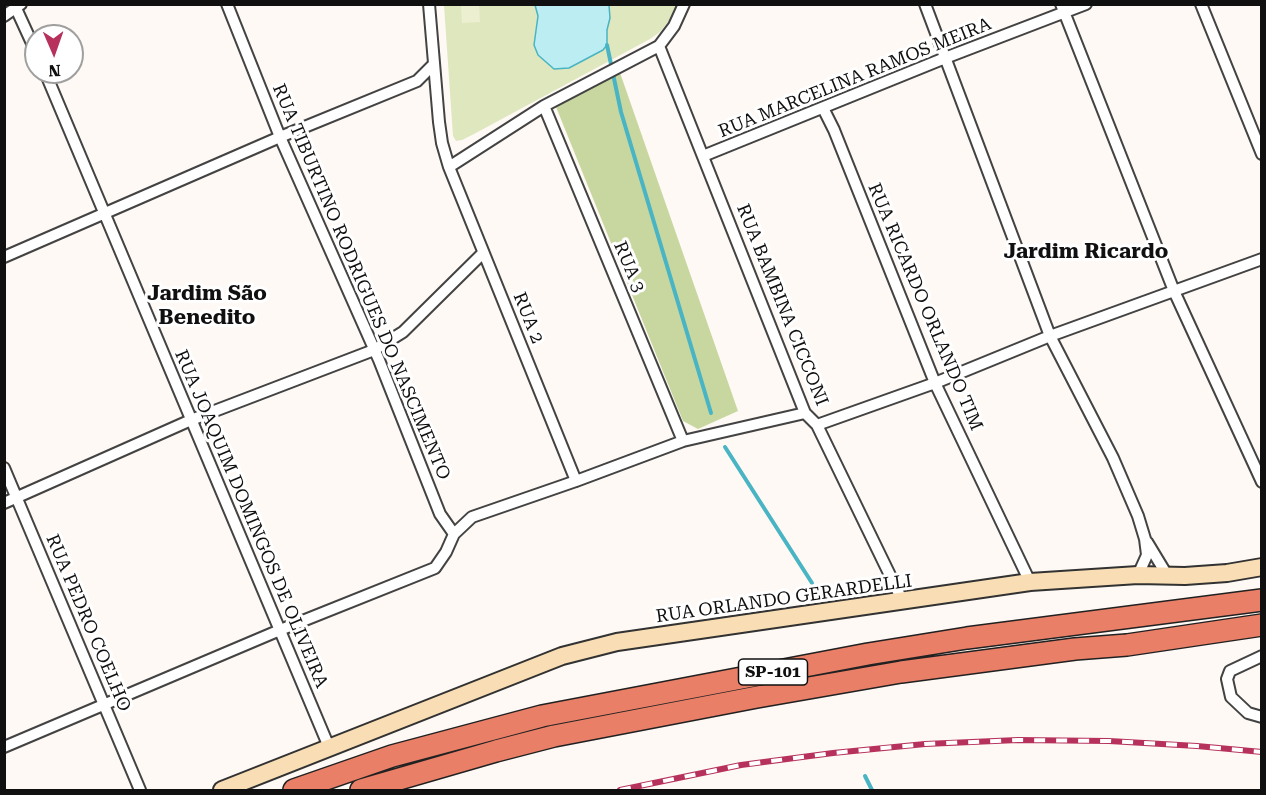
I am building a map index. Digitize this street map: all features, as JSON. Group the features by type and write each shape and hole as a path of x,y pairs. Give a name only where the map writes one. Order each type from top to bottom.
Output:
{"highway":[{"name":"SP-101","path":"294,790 392,756 542,716 879,652 967,638 1262,600"},
{"name":"SP-101","path":"361,790 554,736 758,697 901,672 1075,649 1127,645 1262,625"},
{"path":"1127,645 1262,637"}],"street":[{"name":"RUA TIBURTINO RODRIGUES DO NASCIMENTO","path":"227,4 280,137 374,350 440,514 454,534"},
{"name":"RUA 2","path":"429,4 439,122 449,167 576,481"},
{"path":"449,167 544,106 659,46 674,26 684,4"},
{"path":"925,4 1050,336 1113,458 1138,516 1147,555 1138,575"},
{"name":"RUA MARCELINA RAMOS MEIRA","path":"704,156 1063,9 1086,4"},
{"path":"1201,4 1262,154"},
{"path":"4,16 17,5 25,24"},
{"path":"1063,9 1174,291 1262,482"},
{"name":"RUA BAMBINA CICCONI","path":"659,46 805,413 817,425 903,602"},
{"path":"4,257 280,137 417,81 434,64"},
{"name":"RUA JOAQUIM DOMINGOS DE OLIVEIRA","path":"50,84 329,747"},
{"name":"RUA 3","path":"544,106 683,441"},
{"name":"RUA RICARDO ORLANDO TIM","path":"823,108 834,130 935,383 1030,582"},
{"path":"4,503 191,420 374,350 403,332 483,253"},
{"path":"817,425 935,383 1050,336 1262,260"},
{"path":"4,747 280,630 435,568 454,534 472,517 683,441 805,413"},
{"name":"RUA PEDRO COELHO","path":"4,468 140,790"},
{"path":"1145,539 1167,575"},
{"name":"RUA ORLANDO GERARDELLI","path":"222,790 562,656 617,642 1030,582 1138,575 1227,573 1262,567"},
{"path":"1262,656 1230,671 1227,679 1230,697 1248,712 1262,717"}],"green space":[{"path":"444,5 678,5 660,32 650,39 474,134 456,141 453,136"},
{"path":"461,5 479,5 480,22 462,23"},
{"path":"618,67 738,411 698,429 683,421 554,102"}],"water":[{"path":"535,5 609,5 607,45 603,50 569,68 554,69 538,55 534,45 538,16"}],"waterway":[{"path":"607,45 621,112 711,413"},
{"path":"725,447 812,583"},
{"path":"865,776 872,790"}],"railway":[{"path":"620,790 741,765 925,744 1018,740 1109,741 1262,752"}],"district":[{"name":"Jardim Ricardo","path":"1086,252"},
{"name":"Jardim São Benedito","path":"207,306"}]}
